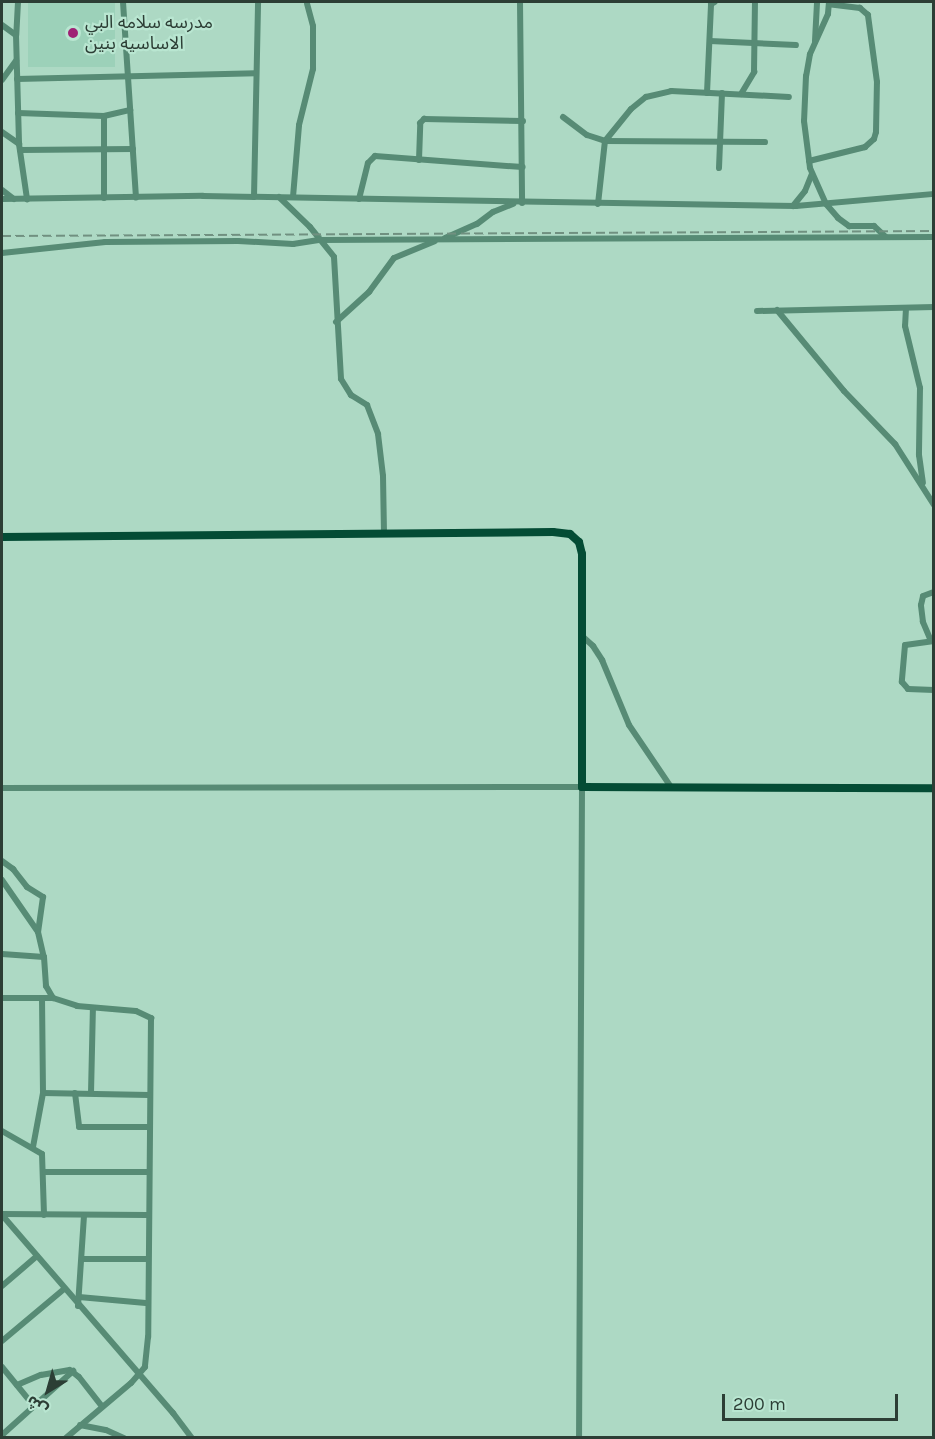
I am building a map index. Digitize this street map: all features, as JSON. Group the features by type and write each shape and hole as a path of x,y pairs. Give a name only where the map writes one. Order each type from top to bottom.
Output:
{"main road":[{"path":"2,537 553,532 573,536 579,542 582,554 582,787 933,788"}],"street":[{"path":"18,2 16,35 18,114 27,199"},
{"path":"123,2 136,198"},
{"path":"254,196 258,2"},
{"path":"707,93 711,4 715,2"},
{"path":"741,94 754,72 755,2"},
{"path":"815,42 817,2"},
{"path":"809,161 865,147 876,136 877,82 868,15 860,8 829,3 828,14 815,42 806,76 803,108 809,161 812,174 826,204 849,226 873,226 886,237"},
{"path":"293,197 299,125 313,69 313,26 307,4"},
{"path":"520,203 523,167 521,4"},
{"path":"2,26 16,35"},
{"path":"710,41 796,45"},
{"path":"2,80 16,61"},
{"path":"17,78 256,73"},
{"path":"598,204 605,141 631,109 653,94 671,91 789,97"},
{"path":"719,168 722,93"},
{"path":"18,114 104,116 130,110"},
{"path":"104,116 104,198"},
{"path":"563,117 586,135 605,141 765,142"},
{"path":"419,160 420,123 423,120 523,120"},
{"path":"2,132 20,147 133,149"},
{"path":"359,199 368,163 371,158 380,156 523,167"},
{"path":"793,206 805,191 812,174"},
{"path":"2,190 15,200"},
{"path":"2,200 254,196 520,203 793,206 933,194"},
{"path":"279,197 331,252 336,266 336,322 341,379 351,395 367,405 378,434 383,476 384,534"},
{"path":"336,322 369,292 398,255 442,239 477,224 494,212 520,203"},
{"path":"2,253 83,243 238,241 292,244 319,240 933,237"},
{"path":"757,311 933,307"},
{"path":"906,308 905,326 920,388 919,455 924,489"},
{"path":"777,310 844,391 895,444 933,505"},
{"path":"933,592 923,596 921,605 923,622 932,641 905,645 902,682 908,689 933,690"},
{"path":"582,636 593,646 602,660 629,725 671,787"},
{"path":"2,788 582,787 579,1437"},
{"path":"2,861 13,869 27,887 44,897 38,932"},
{"path":"2,880 38,932 44,957 46,986 53,998"},
{"path":"2,954 44,957"},
{"path":"2,998 53,998 66,1004 136,1011 151,1018 145,1364 138,1375 66,1437"},
{"path":"33,1147 43,1093 42,998"},
{"path":"91,1093 93,1008"},
{"path":"43,1093 149,1095"},
{"path":"75,1093 79,1127 148,1127"},
{"path":"2,1131 42,1154 45,1172 44,1215"},
{"path":"45,1172 148,1172"},
{"path":"2,1215 147,1215"},
{"path":"2,1215 192,1437"},
{"path":"78,1306 83,1259 84,1215"},
{"path":"2,1286 37,1256"},
{"path":"83,1259 147,1259"},
{"path":"2,1341 64,1289"},
{"path":"79,1298 146,1303"},
{"path":"2,1367 33,1405"},
{"path":"73,1371 102,1406"},
{"path":"17,1385 48,1373 73,1371"},
{"path":"2,1435 73,1371"},
{"path":"80,1425 106,1430 124,1437"}],"shaded area":[{"name":"مدرسه سلامه البي الاساسيه بنين","path":"28,2 115,2 115,67 28,67"}],"railway":[{"path":"2,236 934,231"}],"place":[{"name":"مدرسه سلامه البي الاساسيه بنين","path":"73,33"}]}
